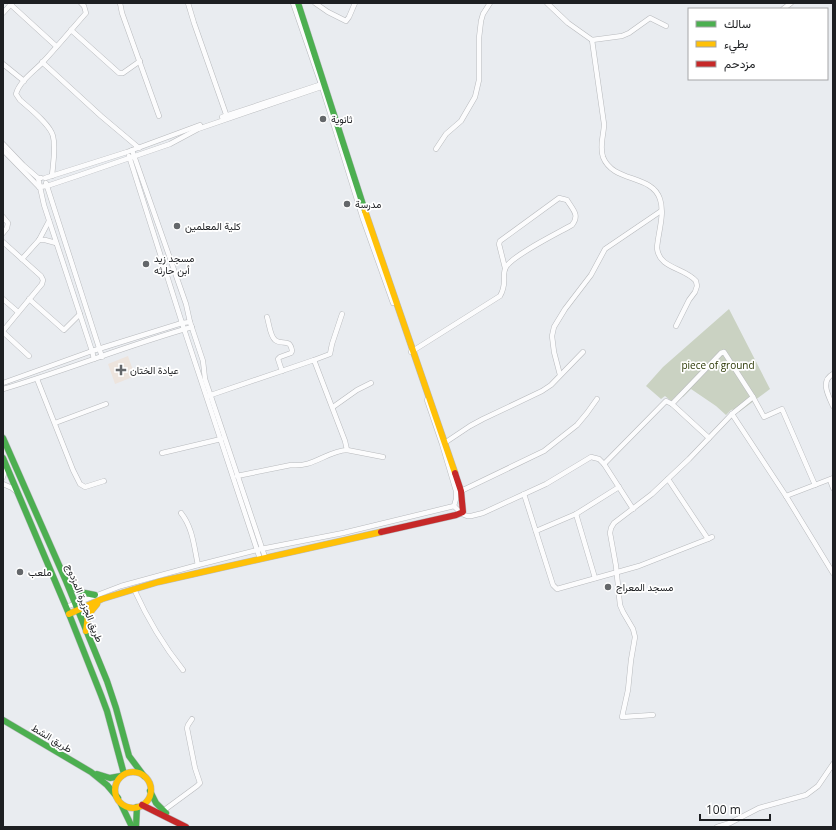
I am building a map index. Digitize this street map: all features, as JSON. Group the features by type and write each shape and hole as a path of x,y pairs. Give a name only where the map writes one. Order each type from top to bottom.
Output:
{"main road":[{"path":"69,614 102,599 158,582 462,514 464,510 461,491 322,85 296,3"},
{"name":"طريق الجزيرة المزدوج","path":"3,438 66,581 111,695 129,756 144,776"},
{"name":"طريق الجزيرة المزدوج","path":"4,461 69,614 107,711 122,775"},
{"path":"66,581 76,592 95,595"},
{"path":"86,632 88,615 95,605 102,599"},
{"name":"طريق الشط","path":"3,720 91,772"},
{"path":"91,772 110,778 134,772 144,776 149,783 150,791 156,803 163,811 186,827"},
{"path":"91,772 107,784 119,800 126,806 148,807 175,820"},
{"path":"122,775 118,780 115,789 132,827"},
{"path":"136,827 139,806 148,798 150,791"}],"street":[{"path":"52,176 54,145 50,128 20,100 16,94 24,82 86,13 84,6 81,3"},
{"path":"120,3 122,13 159,116"},
{"path":"188,3 227,117"},
{"path":"315,3 328,12 346,21 355,3"},
{"path":"436,149 446,134 461,121 475,97 478,86 479,38 481,21 483,14 490,3"},
{"path":"546,3 592,40 622,36 629,33 650,18 666,26"},
{"path":"3,13 11,4 56,46"},
{"path":"71,30 120,73 123,73 140,61"},
{"path":"592,40 604,124 601,143 603,157 606,164 615,172 647,185 654,190 660,200 661,211 657,248 658,254 662,261 695,279 697,286 695,292 689,300 676,326"},
{"path":"42,62 101,116 139,148"},
{"path":"3,64 24,82"},
{"path":"3,144 38,178 45,178 139,148 322,85"},
{"path":"39,187 47,186 170,144 191,132 227,117"},
{"path":"3,150 39,187"},
{"path":"130,151 182,323 237,476 259,550"},
{"path":"132,157 186,304 190,322 203,361 205,379 221,439 262,558"},
{"path":"38,178 39,187 49,221 94,359"},
{"path":"45,178 102,356"},
{"path":"412,351 500,296 504,290 505,268 499,244 500,241 559,198 567,200 576,216 576,220 572,225 516,257 505,268"},
{"path":"560,375 554,352 552,336 554,327 565,309 591,275 605,249 661,211"},
{"path":"3,217 8,223 7,228 3,232"},
{"path":"22,259 39,240 49,221"},
{"path":"39,240 56,242"},
{"path":"3,242 43,278 42,284 3,332 29,356"},
{"path":"3,299 18,312"},
{"path":"29,299 64,330 80,314"},
{"path":"209,396 330,354 342,314"},
{"path":"267,317 273,338 278,341 287,342 292,347 291,353 278,359 282,371"},
{"path":"3,383 92,351 100,350 182,323 190,322"},
{"path":"3,389 192,327"},
{"path":"454,506 456,491 444,443 483,418 542,391 551,385 582,352"},
{"path":"672,404 722,352 724,352 764,417 782,409 815,485"},
{"path":"314,360 348,450"},
{"path":"833,374 828,377 826,388 833,406"},
{"path":"37,379 80,484 85,487 104,481"},
{"path":"333,407 357,390 371,383"},
{"path":"653,715 622,717 628,690 635,637 633,629 620,606 617,572 610,533 611,528 614,523 668,479 732,414 753,397"},
{"path":"461,491 544,451 577,425 596,399"},
{"path":"604,464 666,401 672,404 709,438"},
{"path":"55,423 106,404"},
{"path":"732,414 786,496 833,573"},
{"path":"162,453 221,439"},
{"path":"237,476 291,466 298,467 339,451 348,450 383,457"},
{"path":"454,506 462,514 471,516 483,513 546,484 591,457 599,459 604,464 633,509"},
{"path":"3,477 7,469 4,461"},
{"path":"524,494 555,588 559,589 639,566 710,538 668,479"},
{"path":"786,496 831,479 833,488"},
{"path":"3,484 14,489 20,499"},
{"path":"536,531 576,514 619,487"},
{"path":"66,607 120,586 198,565 259,550 343,533 454,506"},
{"path":"181,513 186,519 191,531 198,565"},
{"path":"576,514 596,578"},
{"path":"134,589 158,636 183,670"},
{"path":"163,811 200,783 195,768 187,728 192,719"},
{"path":"716,827 730,823 759,808 806,795 820,783 833,764"}],"shaded area":[{"name":"عيادة الختان","path":"128,356 135,376 115,384 108,364"}],"green space":[{"name":"piece of ground","path":"729,309 770,389 739,412 735,409 731,410 726,415 716,406 691,389 683,397 679,393 671,401 665,396 661,399 646,386 663,367"}],"traffic: fast":[{"path":"298,3 365,211"},
{"path":"3,438 66,581 107,681 129,756 144,776"},
{"path":"3,458 69,614 101,695 107,711 124,774"},
{"path":"68,584 80,592 95,595"},
{"path":"3,720 91,772 107,785 118,798"},
{"path":"97,774 110,778 121,776"},
{"path":"150,791 156,803 166,813"},
{"path":"121,804 132,827"},
{"path":"136,827 137,807"}],"traffic: slow":[{"path":"365,211 455,473"},
{"path":"69,614 102,599 158,582 381,532"},
{"path":"86,631 88,615 97,604"},
{"path":"133,772 143,775 148,780 151,790 148,800 143,805 133,808 123,805 118,800 115,790 118,780 123,775 133,772"}],"traffic: jam":[{"path":"381,532 456,515 463,512 461,491 455,473"},
{"path":"142,805 186,827"}],"place":[{"name":"ثانوية","path":"323,119"},
{"name":"مدرسة","path":"347,204"},
{"name":"كلية المعلمين","path":"177,226"},
{"name":"مسجد زيد أبن حارثه","path":"146,264"},
{"name":"عيادة الختان","path":"121,370"},
{"name":"ملعب","path":"20,572"},
{"name":"مسجد المعراج","path":"608,587"}]}
